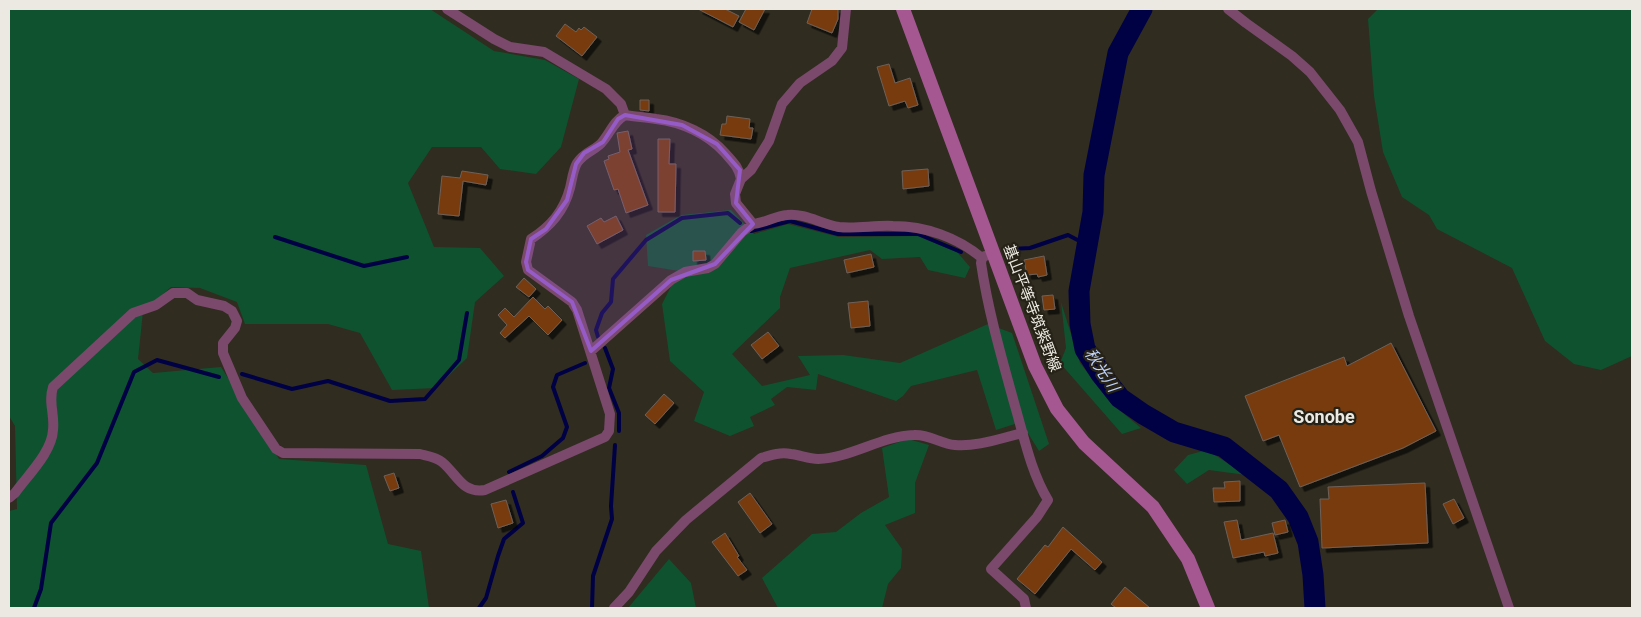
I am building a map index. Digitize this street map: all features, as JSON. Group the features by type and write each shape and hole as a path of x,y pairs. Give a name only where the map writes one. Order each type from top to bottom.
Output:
{"main road":[{"name":"基山平等寺筑紫野線","path":"903,9 988,256 1035,366 1057,409 1084,443 1153,507 1188,559 1208,608"}],"street":[{"path":"447,9 494,40 510,46 544,52 551,56 606,89 621,104 625,115"},
{"path":"753,224 736,203 735,194 741,179 751,170 769,141 782,104 800,83 832,61 842,48 846,9"},
{"path":"1228,9 1292,56 1310,72 1340,110 1358,142 1370,190 1409,316 1509,608"},
{"path":"9,498 15,493 51,444 54,428 50,396 53,387 132,312 156,305 173,293 187,293 197,300 224,306 232,311 236,321 235,328 224,343 223,353 242,398 276,449 283,453 420,454 432,456 441,461 466,487 475,492 485,490 605,437 609,431 610,414 577,310 572,302 528,270 526,262 531,239 546,229 558,215 567,200 576,164 584,153 603,142 618,119 625,115 637,118 658,119 682,125 702,134 717,144 740,170 741,179"},
{"path":"591,351 671,280 685,272 708,268 715,264 742,232 753,224 786,215 804,216 829,225 841,227 915,227 941,234 988,256 983,277 998,343 1023,434 1041,488 1048,500 1037,518 990,569 1024,600 1026,608"},
{"path":"614,608 628,592 656,551 686,520 761,458 776,454 790,454 816,459 830,458 900,437 915,435 926,436 953,445 966,446 1023,434"}],"highlighted area":[{"path":"625,115 682,125 717,144 740,170 736,203 753,224 715,264 671,280 591,351 572,302 528,270 526,262 531,239 546,229 567,200 576,164 584,153 603,142 618,119"}],"green space":[{"path":"9,9 430,9 494,51 545,60 579,79 561,147 536,174 500,169 481,147 432,147 408,183 434,247 480,248 504,276 475,302 467,358 436,388 392,390 360,333 328,324 245,324 237,302 200,288 171,287 143,312 138,359 153,373 221,367 279,459 366,465 388,544 421,551 429,608 9,608 9,511 17,509 15,426 9,416"},
{"path":"1378,9 1632,9 1632,356 1601,370 1574,364 1545,341 1512,268 1437,229 1429,215 1402,197 1383,152 1374,96 1368,19"},
{"path":"731,210 754,234 788,224 839,237 918,236 957,252 970,267 965,278 928,270 920,257 882,259 870,250 790,268 780,297 780,308 732,354 762,386 810,375 798,356 843,355 900,363 988,324 1012,333 1049,444 1039,451 1021,422 996,430 977,370 911,386 896,401 818,374 816,390 787,387 771,399 775,405 750,417 754,426 730,436 694,421 704,392 670,361 662,304 679,271 648,266 646,235 681,215"},
{"path":"1061,302 1080,363 1111,403 1141,428 1122,434 1060,363 1066,348"},
{"path":"908,439 929,445 915,483 915,513 885,525 902,549 901,568 888,584 882,608 778,608 762,578 812,534 836,532 861,513 889,497 882,448"},
{"path":"1207,450 1246,475 1209,470 1187,484 1174,470 1188,455"},
{"path":"669,559 691,583 696,608 628,608"}],"building":[{"path":"698,9 725,9 739,16 733,27"},
{"path":"746,9 765,9 754,30 739,22"},
{"path":"812,9 838,9 838,19 832,33 807,23"},
{"path":"565,24 576,32 579,28 581,30 584,27 597,37 582,56 556,36"},
{"path":"889,64 895,83 910,78 918,105 908,108 905,101 889,106 877,67"},
{"path":"640,100 649,100 649,111 640,110"},
{"path":"727,116 750,119 749,128 753,128 751,139 720,135 722,124 726,124"},
{"path":"628,131 632,149 628,150 648,205 626,213 618,189 614,190 604,161 609,159 608,156 620,152 617,133"},
{"path":"658,139 670,139 669,164 676,164 675,212 658,212"},
{"path":"928,169 929,186 903,189 902,171"},
{"path":"462,171 488,175 486,185 463,181 459,216 438,214 442,176 460,178"},
{"path":"616,216 623,230 597,244 587,226 601,218 604,222"},
{"path":"693,251 705,251 706,260 693,261"},
{"path":"871,254 874,267 847,273 844,260"},
{"path":"1044,256 1047,275 1038,277 1037,274 1027,275 1024,260"},
{"path":"524,278 536,289 529,297 516,287"},
{"path":"1053,295 1055,309 1044,310 1042,296"},
{"path":"533,297 545,309 548,306 562,320 548,335 529,316 505,338 500,333 507,325 498,315 505,308 514,317"},
{"path":"868,301 870,326 851,328 848,303"},
{"path":"768,332 779,346 762,359 751,345"},
{"path":"1391,343 1436,431 1403,448 1300,487 1279,435 1263,441 1245,396 1344,357 1347,366"},
{"path":"664,394 674,403 655,424 645,415"},
{"path":"394,473 399,488 390,491 384,476"},
{"path":"1240,481 1240,501 1214,502 1213,488 1225,488 1224,482"},
{"path":"1425,483 1428,543 1322,548 1320,499 1329,499 1328,487"},
{"path":"750,493 772,524 760,533 738,502"},
{"path":"1454,499 1464,518 1453,524 1443,504"},
{"path":"506,500 513,523 498,528 491,504"},
{"path":"1237,520 1241,540 1273,533 1278,553 1265,556 1264,552 1233,558 1224,522"},
{"path":"1285,520 1288,532 1275,535 1272,523"},
{"path":"1063,527 1102,562 1095,570 1071,549 1035,594 1017,579 1045,545 1048,547"},
{"path":"725,533 739,556 737,557 747,570 738,576 712,542"},
{"path":"1125,587 1150,608 1116,608 1111,604"}],"waterway":[{"name":"秋光川","path":"1142,9 1118,53 1094,175 1093,212 1079,291 1080,324 1085,349 1101,374 1120,398 1174,432 1224,447 1279,490 1298,517 1308,542 1315,608"},
{"path":"598,337 596,330 602,313 611,302 613,279 646,240 682,218 728,213 740,223"},
{"path":"751,231 790,221 838,234 918,234 961,252"},
{"path":"1011,249 1030,248 1068,235 1087,245"},
{"path":"275,237 364,266 407,257"},
{"path":"242,374 292,389 328,381 390,401 425,399 459,360 467,313"},
{"path":"605,348 613,369 609,388 619,413 619,431"},
{"path":"34,608 41,589 51,523 97,463 134,372 157,360 219,377"},
{"path":"509,472 542,456 563,438 567,427 553,387 557,375 585,363"},
{"path":"592,608 593,576 612,519 611,506 615,445"},
{"path":"479,608 486,598 504,539 523,523 513,492"}],"district":[{"name":"Sonobe","path":"1324,416"}]}
